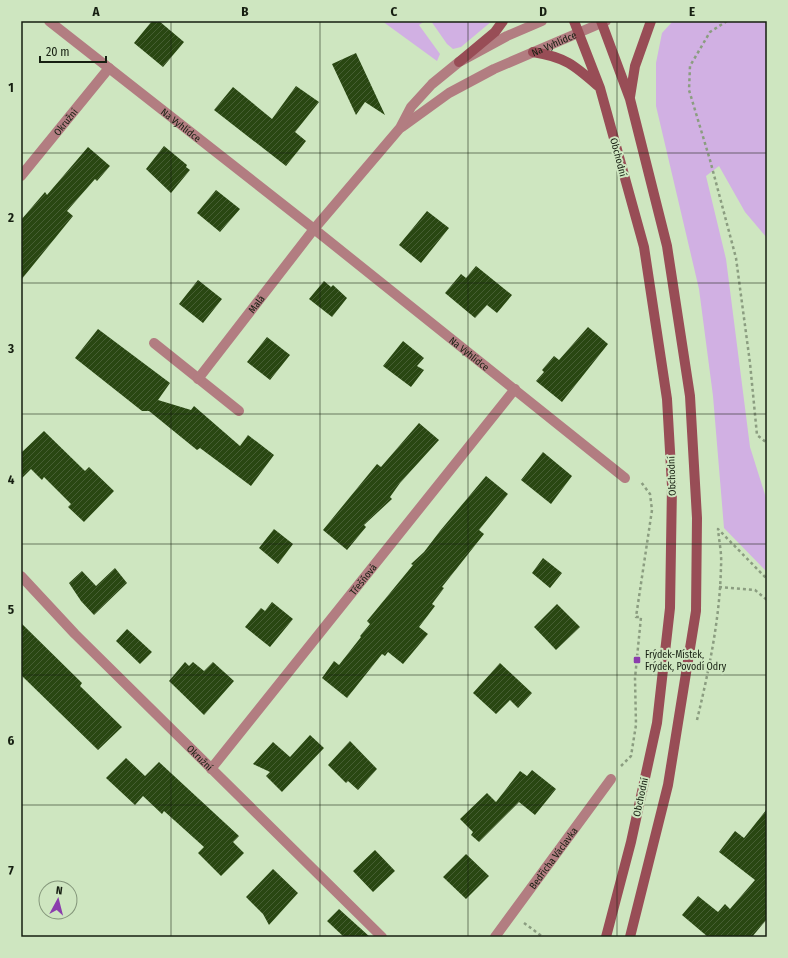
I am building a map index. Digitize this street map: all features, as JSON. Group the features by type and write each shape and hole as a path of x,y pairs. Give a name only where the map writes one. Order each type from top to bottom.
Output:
{"main road":[{"path":"459,62 495,32 503,21"},
{"name":"Obchodní","path":"574,21 600,88 644,248 667,399 672,533 670,608 657,723 631,842 606,937"},
{"path":"630,99 635,66 651,21"},
{"path":"603,22 630,99 667,246 690,396 697,525 696,611 668,785 630,937"},
{"path":"533,52 550,55 565,60 600,88"}],"street":[{"name":"Na Vyhlídce","path":"49,21 314,229 625,478"},
{"name":"Na Vyhlídce","path":"314,229 400,128 411,107 432,84 459,62 506,36 542,21"},
{"name":"Na Vyhlídce","path":"400,128 449,93 494,69 603,22"},
{"name":"Okružní","path":"21,176 109,68"},
{"name":"Malá","path":"198,378 314,229"},
{"path":"154,343 239,411"},
{"name":"Třešňová","path":"211,769 515,389"},
{"name":"Okružní","path":"21,576 75,634 382,937"},
{"name":"Bedřicha Václavka","path":"495,937 611,779"}],"path":[{"path":"727,21 710,32 690,66 689,90 710,160 736,258 750,363 757,435 767,443"},
{"path":"611,779 618,768 631,756 636,725 635,678 641,618 636,617 652,502 646,487 637,479"},
{"path":"719,587 755,590 767,600"},
{"path":"513,914 543,937"}],"shaded area":[{"path":"382,21 425,21 419,25 440,54 437,61"},
{"path":"431,21 492,21 461,47 453,49 447,44"},
{"path":"673,21 767,21 767,238 745,212 719,166 706,176 726,259 750,447 767,501 767,572 724,528 713,396 699,289 656,106 656,63 662,33"}],"building":[{"path":"152,21 159,21 184,42 163,67 134,43"},
{"path":"356,53 385,115 365,102 356,115 332,64"},
{"path":"296,86 319,102 295,132 306,141 286,166 214,110 233,87 272,119"},
{"path":"164,146 187,165 186,167 190,170 171,193 146,169"},
{"path":"88,147 110,166 97,181 95,179 67,211 73,216 21,280 21,220 45,192 47,195"},
{"path":"216,190 240,209 220,232 197,213"},
{"path":"427,211 449,228 421,263 399,245"},
{"path":"476,266 512,295 497,313 487,305 475,318 445,293 461,274 466,278"},
{"path":"198,280 222,299 203,323 179,304"},
{"path":"324,281 331,287 333,285 347,298 332,317 309,299"},
{"path":"588,327 608,344 562,402 536,381 544,372 542,370 554,356 559,360"},
{"path":"98,329 170,383 158,400 191,410 194,406 240,446 248,435 274,455 251,486 200,448 197,450 149,411 142,411 75,358"},
{"path":"267,337 290,355 270,380 247,362"},
{"path":"403,341 424,358 417,366 424,370 411,387 383,366"},
{"path":"419,423 439,440 400,483 390,497 392,499 364,525 366,527 347,550 323,530 377,464 381,467"},
{"path":"44,431 85,471 89,467 114,491 84,522 68,507 71,504 44,477 42,480 31,469 21,479 21,453"},
{"path":"543,452 572,476 551,504 521,480"},
{"path":"486,476 508,494 479,530 484,534 442,587 444,588 432,604 435,606 419,627 428,634 403,664 388,652 385,656 382,654 347,698 322,678 334,661 339,665 370,624 367,621 413,565 411,564 424,552"},
{"path":"274,529 293,544 278,564 259,548"},
{"path":"543,558 562,573 550,588 532,573"},
{"path":"115,568 127,583 94,615 81,601 69,583 82,571 96,586"},
{"path":"272,602 293,619 270,647 245,627 261,608 265,611"},
{"path":"557,604 580,627 556,650 534,627"},
{"path":"21,623 82,683 80,686 122,727 98,750 21,675"},
{"path":"127,629 152,652 140,664 116,641"},
{"path":"185,662 189,666 193,662 204,671 213,662 234,681 204,715 169,681"},
{"path":"500,663 532,693 518,708 510,700 496,714 473,693"},
{"path":"310,735 324,748 282,792 266,776 270,772 253,764 273,742 290,757"},
{"path":"350,741 377,769 358,790 348,781 346,783 328,765"},
{"path":"126,758 145,776 159,762 239,836 233,842 244,853 221,876 198,853 204,847 164,811 162,814 143,796 135,805 106,778"},
{"path":"532,770 556,789 535,815 519,802 479,842 471,835 473,832 460,819 487,793 496,802 520,771 527,776"},
{"path":"767,809 767,919 752,937 708,937 682,915 698,896 718,912 725,904 730,909 755,880 719,852 735,831 744,838"},
{"path":"375,850 395,871 373,892 353,871"},
{"path":"466,854 489,876 466,899 443,877"},
{"path":"273,869 298,893 269,925 263,914 246,897"},
{"path":"339,909 370,937 344,937 327,921"}],"place":[{"name":"Frýdek-Místek, Frýdek, Povodí Odry","path":"637,660"}]}
